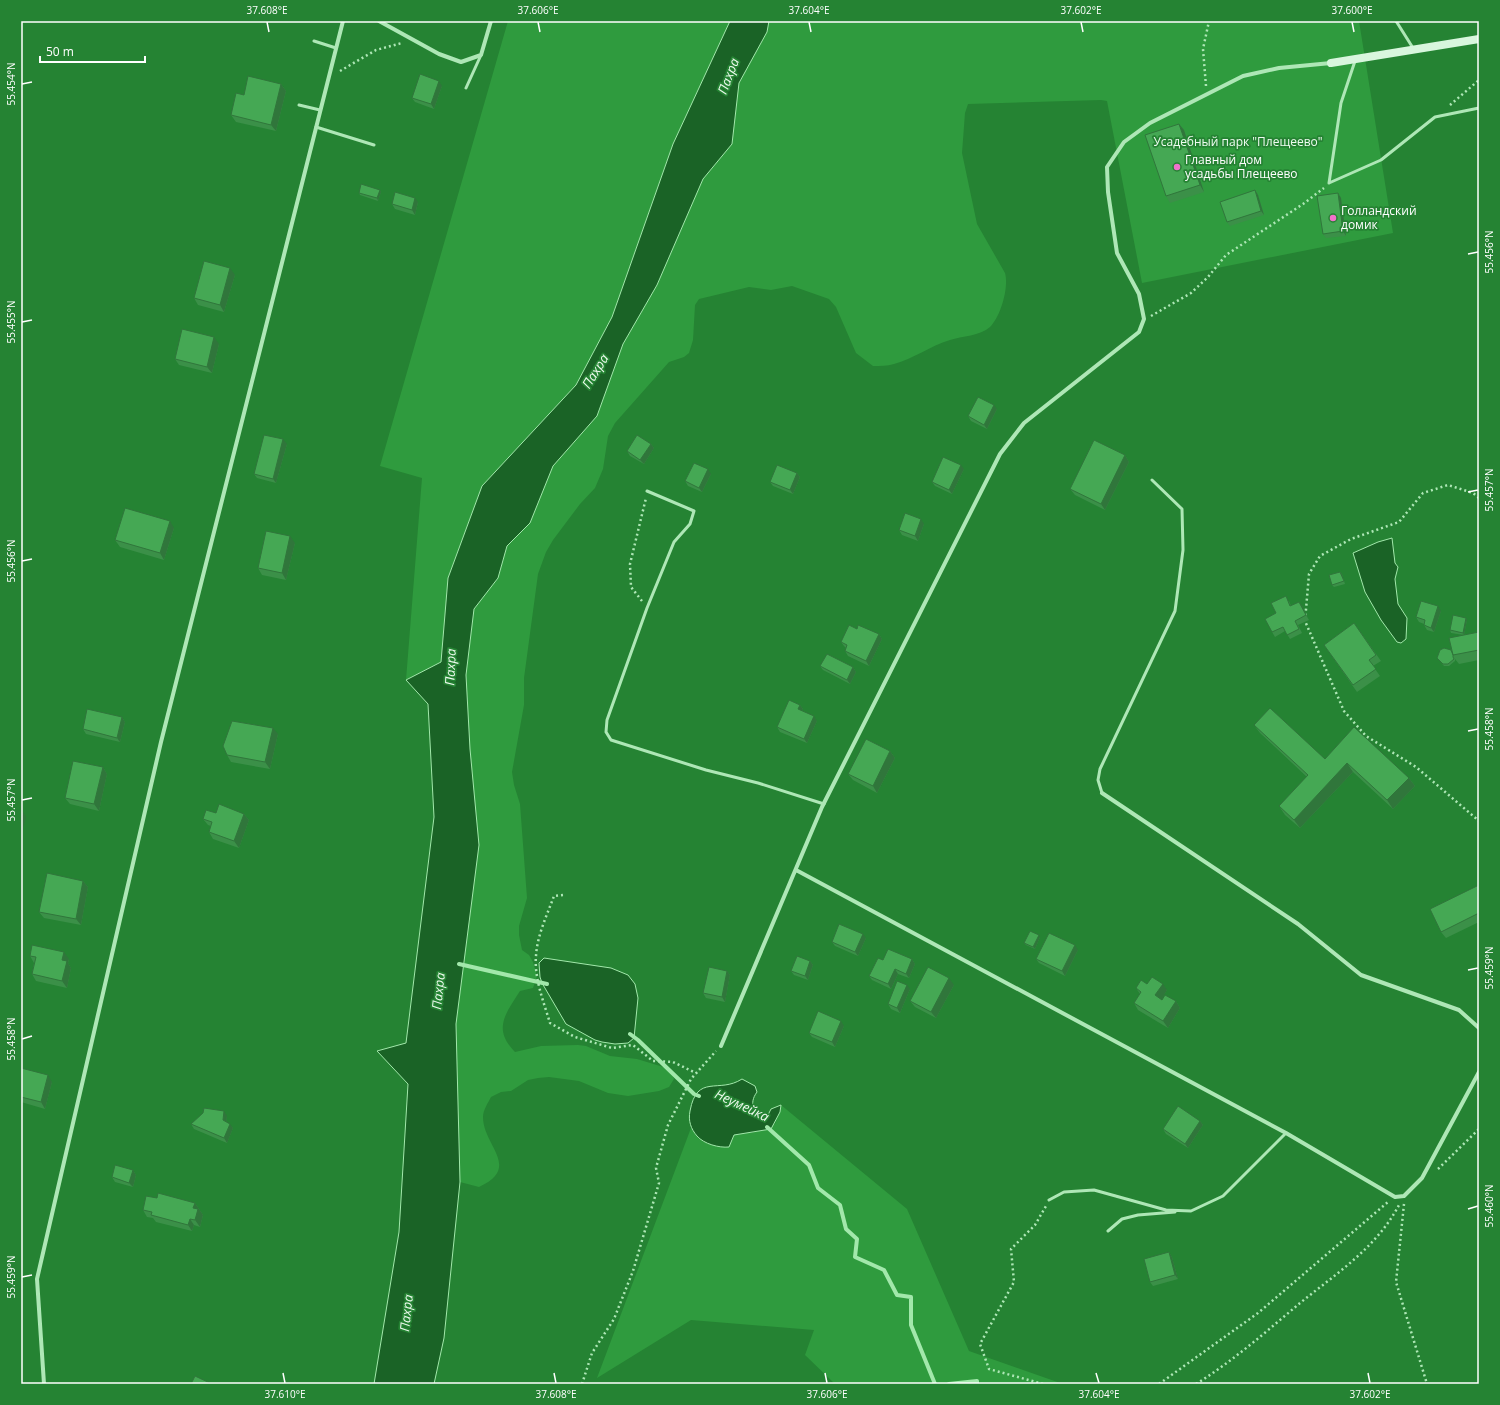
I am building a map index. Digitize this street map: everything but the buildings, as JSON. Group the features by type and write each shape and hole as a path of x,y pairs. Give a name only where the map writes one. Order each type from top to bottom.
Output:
{"street":[{"path":"44,1384 37,1279 161,742 343,21"},
{"path":"379,21 439,54 461,62 481,55 491,21"},
{"path":"721,1046 824,804 1000,454 1024,423 1139,332 1144,319 1139,294 1117,253 1108,192 1107,167 1124,142 1143,128 1243,76 1279,68 1331,63 1479,39"},
{"path":"1102,793 1298,924 1361,975 1459,1010 1479,1028"},
{"path":"796,870 1286,1133 1395,1197 1404,1196 1422,1178 1479,1072"}],"lane":[{"path":"1396,21 1414,49"},
{"path":"314,41 336,48"},
{"path":"466,88 481,55"},
{"path":"1329,183 1340,103 1356,59"},
{"path":"299,105 320,110"},
{"path":"1329,183 1381,160 1436,117 1479,108"},
{"path":"316,128 374,145"},
{"path":"1102,793 1098,780 1100,769 1175,611 1184,550 1182,509 1152,480"},
{"path":"648,491 694,511 690,524 674,542 647,608 607,720 606,732 611,740 706,770 758,782 824,804"},
{"path":"1108,1231 1122,1219 1138,1215 1191,1211 1223,1196 1286,1133"},
{"path":"1049,1200 1064,1192 1094,1190 1166,1210 1191,1211"}],"path":[{"path":"1206,94 1203,49 1209,21"},
{"path":"328,78 376,50 414,40"},
{"path":"1436,117 1479,80"},
{"path":"1144,319 1191,293 1208,277 1226,255 1303,204 1329,183"},
{"path":"1479,498 1473,493 1448,485 1423,493 1399,522 1352,539 1320,556 1309,574 1305,620 1344,711 1366,736 1416,768 1479,821"},
{"path":"647,608 631,587 630,564 648,491"},
{"path":"563,895 554,896 544,923 536,956 543,1002 550,1023 575,1037 612,1048 633,1045 653,1061 673,1062 696,1073"},
{"path":"582,1384 592,1353 614,1319 633,1271 659,1183 656,1168 668,1125 690,1079 721,1046"},
{"path":"1422,1178 1436,1170 1479,1129"},
{"path":"1196,1384 1259,1338 1367,1249 1395,1214 1404,1196"},
{"path":"1404,1196 1396,1282 1427,1384"},
{"path":"1159,1384 1258,1313 1395,1197"},
{"path":"1043,1384 989,1369 980,1344 1014,1282 1011,1249 1035,1225 1049,1200"}],"green space":[{"path":"508,21 730,21 673,144 612,317 576,385 482,486 448,578 441,662 406,680 422,478 380,466"},
{"name":"Усадебный парк \"Плещеево\"","path":"769,21 1359,21 1393,233 1142,283 1107,101 968,104 965,113 962,153 977,224 1005,273 1006,279 1005,293 1001,309 994,322 986,330 935,346 901,362 889,365 873,366 856,353 836,307 829,299 792,286 771,290 749,287 699,299 695,305 693,340 689,353 684,357 669,362 615,423 608,436 603,469 595,488 580,504 553,540 546,552 538,574 524,678 524,705 512,772 514,785 520,804 527,898 519,926 519,935 522,950 529,955 533,962 537,976 533,988 520,991 506,1014 503,1028 504,1036 508,1044 515,1052 541,1046 586,1046 610,1056 637,1059 670,1069 674,1079 669,1087 659,1091 628,1096 608,1093 579,1081 549,1077 538,1078 528,1080 511,1091 501,1092 491,1097 483,1117 488,1137 497,1155 499,1164 498,1172 492,1179 479,1187 460,1182 456,1024 470,749 466,675 474,609 498,578 507,546 530,523 553,466 597,416 623,344 657,285 703,179 732,144 739,83 767,32"},
{"path":"781,1105 907,1209 969,1351 1063,1384 835,1384 805,1355 814,1330 691,1320 597,1378 691,1128 699,1139 732,1141 734,1135 746,1132 752,1133 775,1124"}],"water":[{"name":"Пахра","path":"730,21 769,21 767,32 739,83 732,144 703,179 657,285 623,344 597,416 553,466 530,523 507,546 498,578 474,609 466,675 470,749 479,845 456,1024 460,1182 444,1338 434,1384 374,1384 399,1232 408,1084 377,1051 406,1043 434,817 428,704 406,680 441,662 448,578 482,486 576,385 612,317 673,144"},
{"path":"1392,538 1395,563 1398,567 1395,579 1398,604 1407,618 1406,639 1401,643 1397,642 1381,620 1365,592 1353,553 1378,542"},
{"path":"544,958 611,968 628,975 635,984 638,998 634,1038 628,1043 615,1044 602,1042 595,1040 566,1024 540,977 539,963"},
{"path":"742,1079 755,1086 757,1092 754,1096 753,1105 759,1113 768,1115 771,1109 781,1105 780,1112 771,1129 734,1135 729,1147 716,1146 700,1139 690,1125 689,1115 693,1099 703,1088 725,1085"}],"waterway":[{"name":"Неумейка","path":"459,964 547,984"},
{"name":"Неумейка","path":"630,1034 694,1094 699,1096"},
{"name":"Неумейка","path":"767,1127 809,1165 818,1188 840,1205 846,1229 857,1239 855,1257 884,1270 897,1295 911,1297 911,1325 935,1384"},
{"name":"Неумейка","path":"949,1384 977,1381 977,1384"}],"place":[{"name":"Главный дом усадьбы Плещеево","path":"1177,167"},
{"name":"Голландский домик","path":"1333,218"}]}
